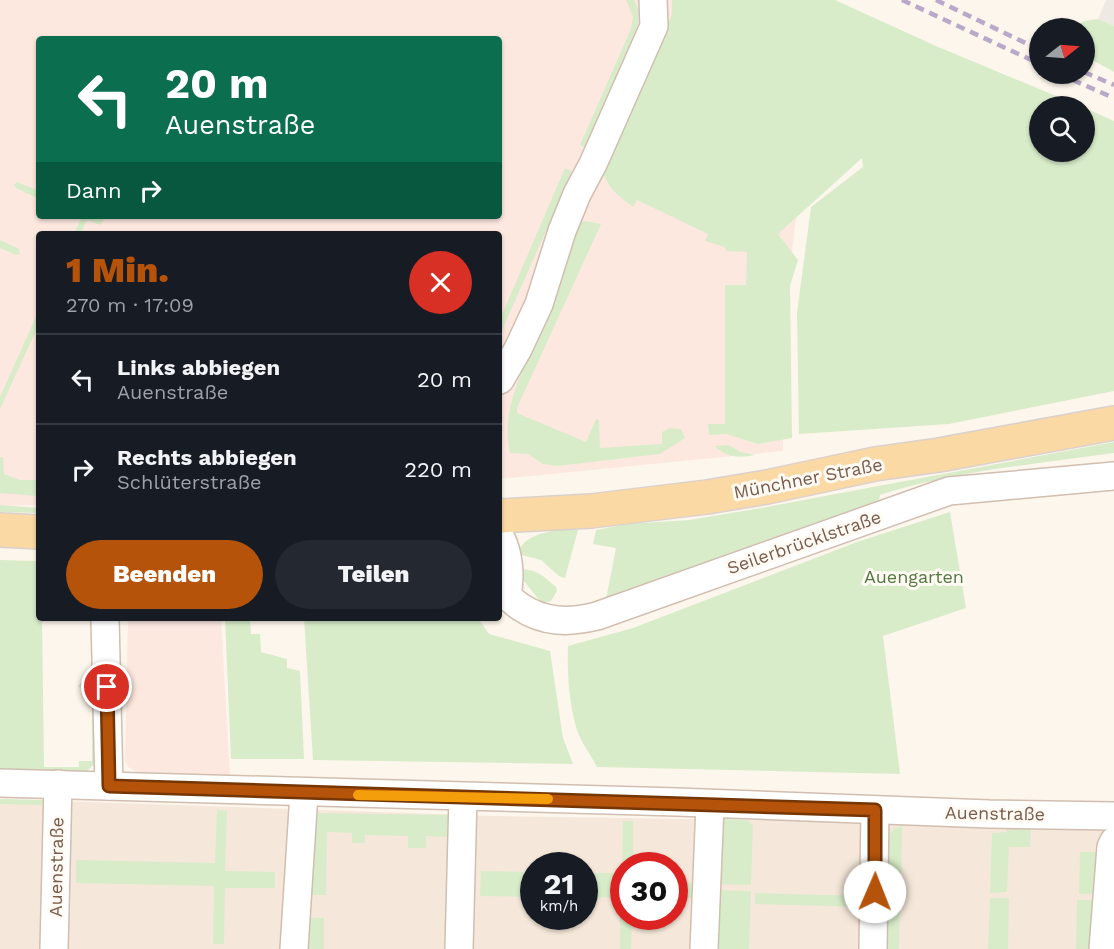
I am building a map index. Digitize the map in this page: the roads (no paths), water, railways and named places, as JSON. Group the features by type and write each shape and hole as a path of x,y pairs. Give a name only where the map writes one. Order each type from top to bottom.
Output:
{"main road":[{"name":"Münchner Straße","path":"502,516 591,511 707,497 875,464 939,455 1114,423"},
{"path":"0,530 36,532"}],"street":[{"path":"502,377 539,304 562,231 577,194 593,164 654,26 653,0"},
{"name":"Seilerbrücklstraße","path":"502,541 506,552 510,583 503,594 535,615 558,622 579,621 950,491 1114,476"},
{"path":"105,621 109,786"},
{"name":"Auenstraße","path":"0,783 1114,816"},
{"name":"Auenstraße","path":"54,949 58,784"},
{"path":"294,949 304,793"},
{"path":"459,949 463,797"},
{"path":"704,949 710,805"},
{"path":"873,949 875,810"},
{"path":"1103,949 1111,847 1114,841"}],"railway":[{"path":"902,0 1029,59"},
{"path":"936,0 1029,45"},
{"path":"1095,77 1114,85"},
{"path":"1082,84 1114,98"}],"park label":[{"name":"Auengarten","path":"914,576"}]}
